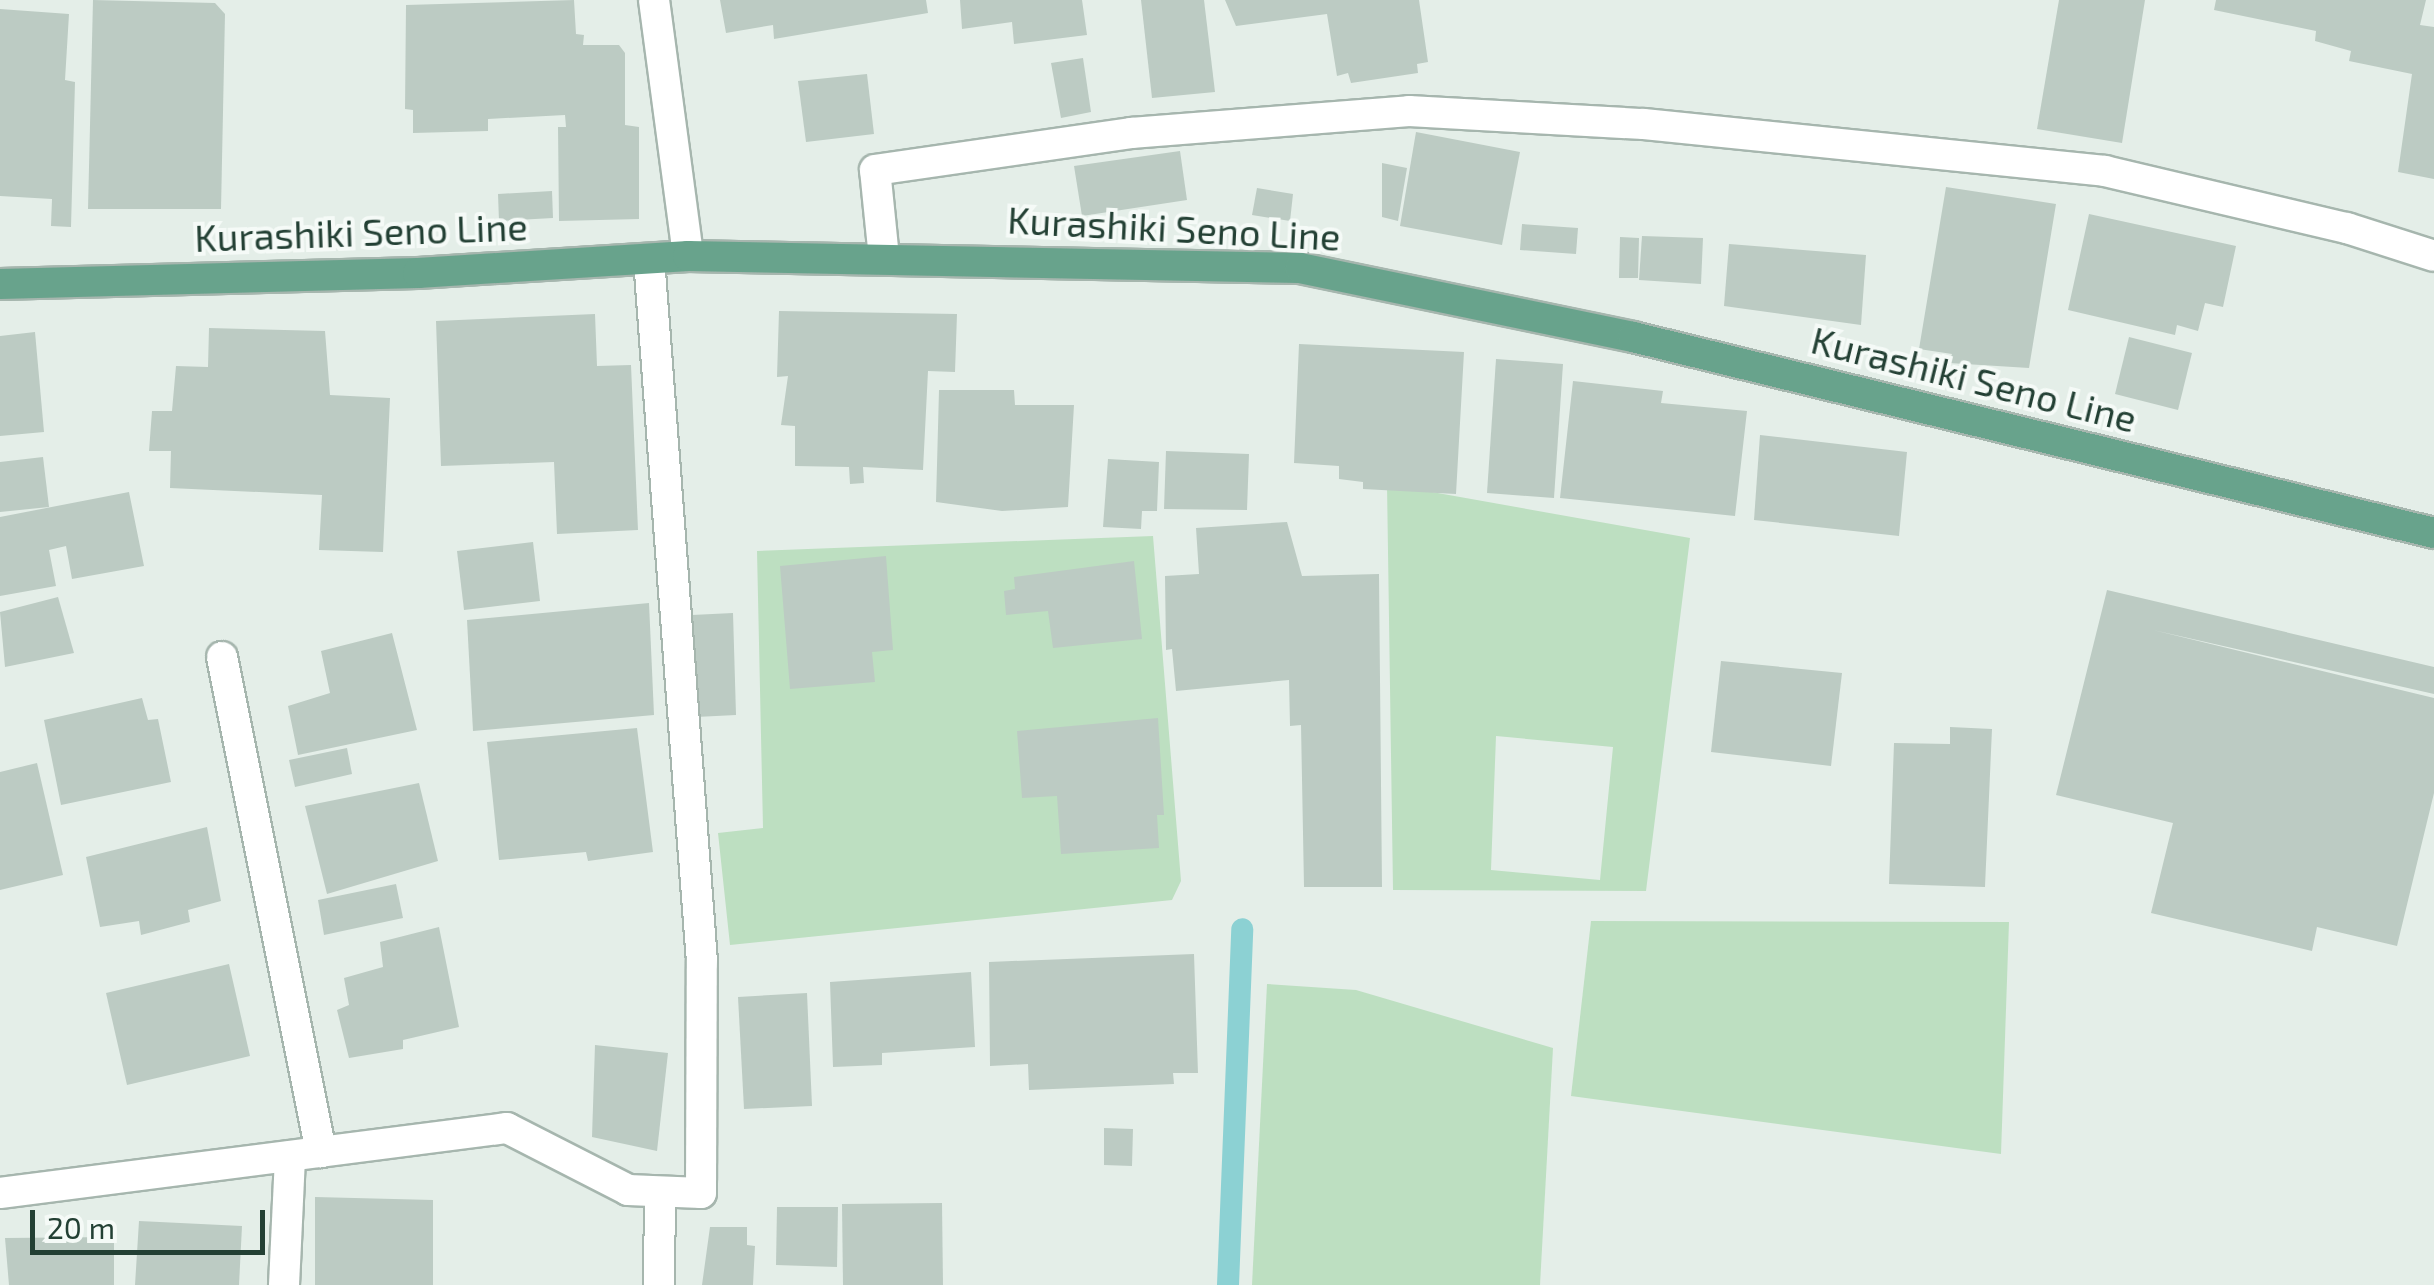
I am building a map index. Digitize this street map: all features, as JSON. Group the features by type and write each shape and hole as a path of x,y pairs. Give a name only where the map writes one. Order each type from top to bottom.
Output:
{"main road":[{"name":"Kurashiki Seno Line","path":"0,284 418,273 688,256 1300,268 1616,333 2434,533"}],"street":[{"path":"654,0 688,256"},
{"path":"884,258 876,170 1131,133 1409,111 1644,124 2105,171 2347,228 2434,256"},
{"path":"0,1193 507,1128 628,1190 701,1194 702,962 649,259"},
{"path":"222,657 320,1152"},
{"path":"284,1285 290,1156"},
{"path":"658,1285 660,1192"}],"green space":[{"path":"1387,484 1690,538 1646,891 1393,890","holes":["1496,736 1613,747 1600,880 1491,870"]},
{"path":"1153,536 1181,881 1172,900 730,945 718,833 763,828 757,551"},
{"path":"1591,921 2009,922 2001,1154 1571,1096"},
{"path":"1267,984 1356,990 1553,1048 1540,1285 1252,1285"}],"building":[{"path":"93,0 215,3 225,14 221,209 88,209"},
{"path":"574,0 576,34 584,35 583,45 619,45 625,53 625,125 639,127 639,219 559,221 558,127 566,127 565,115 488,119 488,131 413,133 413,110 405,109 406,5"},
{"path":"720,0 926,0 928,13 774,39 773,25 726,33"},
{"path":"960,0 1082,0 1087,35 1014,44 1012,22 962,29"},
{"path":"1141,0 1204,0 1215,92 1152,98"},
{"path":"1225,0 1419,0 1428,62 1417,64 1418,73 1351,83 1348,73 1337,76 1327,14 1236,26"},
{"path":"2059,0 2145,0 2122,143 2037,129"},
{"path":"2216,0 2426,0 2420,25 2434,27 2434,179 2398,172 2412,74 2349,61 2351,51 2315,41 2316,31 2214,10"},
{"path":"0,9 69,14 65,80 75,82 71,227 51,226 52,199 0,196"},
{"path":"1083,58 1091,112 1061,118 1051,63"},
{"path":"867,74 874,134 806,142 798,81"},
{"path":"1416,132 1520,152 1502,245 1400,226"},
{"path":"1180,151 1187,200 1082,216 1074,166"},
{"path":"1382,163 1407,168 1398,221 1382,217"},
{"path":"1946,187 2056,204 2029,368 1949,363 1952,354 1919,349"},
{"path":"1257,188 1293,194 1290,221 1252,215"},
{"path":"552,191 553,218 499,221 498,194"},
{"path":"2089,214 2236,246 2223,307 2205,303 2198,331 2177,325 2175,335 2068,310"},
{"path":"1522,224 1578,228 1576,254 1520,250"},
{"path":"1642,236 1703,238 1701,284 1639,280"},
{"path":"1620,237 1639,238 1638,278 1619,278"},
{"path":"1729,244 1866,255 1861,325 1724,306"},
{"path":"779,311 957,314 955,372 928,371 923,470 863,467 864,483 850,484 849,467 795,466 795,426 781,425 788,376 777,377"},
{"path":"595,314 597,366 631,365 638,530 557,534 554,462 441,466 436,321"},
{"path":"209,328 325,331 330,395 390,398 383,552 319,550 322,495 170,488 171,451 149,451 152,411 172,411 176,366 208,367"},
{"path":"35,332 44,432 0,436 0,336"},
{"path":"2129,337 2192,353 2178,410 2115,394"},
{"path":"1299,344 1464,352 1456,494 1363,489 1363,482 1339,479 1339,466 1294,463"},
{"path":"1496,359 1563,364 1554,498 1487,493"},
{"path":"1573,381 1663,391 1661,403 1747,411 1735,516 1560,498"},
{"path":"939,390 1014,390 1015,405 1074,405 1068,507 1002,511 936,502"},
{"path":"1760,435 1907,452 1899,536 1754,520"},
{"path":"1166,451 1249,454 1247,510 1164,509"},
{"path":"43,457 49,507 0,512 0,462"},
{"path":"1108,459 1159,462 1157,511 1142,511 1141,529 1103,527"},
{"path":"129,492 144,566 72,579 66,546 49,550 56,586 0,596 0,517"},
{"path":"1287,522 1302,576 1379,574 1382,887 1304,887 1301,725 1290,726 1289,680 1176,691 1172,649 1166,650 1165,576 1199,574 1196,528"},
{"path":"533,542 540,601 464,610 457,551"},
{"path":"886,556 893,650 872,652 875,682 790,689 780,566"},
{"path":"1134,561 1142,639 1053,648 1048,611 1006,615 1004,591 1015,589 1014,577"},
{"path":"2107,590 2434,667 2434,694 2153,630 2434,698 2434,793 2397,946 2317,927 2312,951 2151,913 2173,823 2056,795"},
{"path":"58,597 74,653 5,667 0,612"},
{"path":"649,603 654,715 473,731 467,620"},
{"path":"733,613 736,715 696,717 692,615"},
{"path":"392,633 417,730 298,755 288,706 330,693 321,651"},
{"path":"1721,661 1842,673 1831,766 1711,752"},
{"path":"142,698 148,720 158,719 171,782 61,805 44,720"},
{"path":"1158,718 1164,815 1157,815 1159,848 1061,854 1057,796 1022,798 1017,731"},
{"path":"1950,727 1992,729 1985,887 1889,884 1894,743 1950,744"},
{"path":"637,728 653,852 588,861 586,852 499,860 487,742"},
{"path":"347,748 352,774 295,787 289,760"},
{"path":"37,763 63,875 0,890 0,772"},
{"path":"419,783 438,861 327,894 305,806"},
{"path":"207,827 221,901 188,910 190,922 141,935 139,921 100,927 86,857"},
{"path":"396,884 403,918 324,935 318,900"},
{"path":"439,927 459,1027 403,1040 403,1049 349,1058 337,1010 349,1005 344,978 383,967 380,942"},
{"path":"1194,954 1198,1073 1173,1073 1174,1084 1029,1090 1028,1064 990,1066 989,962"},
{"path":"229,964 250,1056 127,1085 106,993"},
{"path":"971,972 975,1047 882,1053 882,1065 833,1067 830,982"},
{"path":"807,993 812,1106 744,1109 738,997"},
{"path":"595,1045 668,1053 657,1151 592,1137"},
{"path":"1104,1128 1133,1129 1132,1166 1104,1165"},
{"path":"315,1197 433,1200 433,1285 315,1285"},
{"path":"942,1203 943,1285 843,1285 842,1204"},
{"path":"777,1207 838,1207 837,1267 776,1265"},
{"path":"139,1221 242,1226 239,1285 135,1285"},
{"path":"710,1227 747,1227 747,1245 755,1246 753,1285 702,1285"},
{"path":"114,1237 114,1285 9,1285 5,1238"}],"waterway":[{"path":"1228,1285 1242,929"}]}
